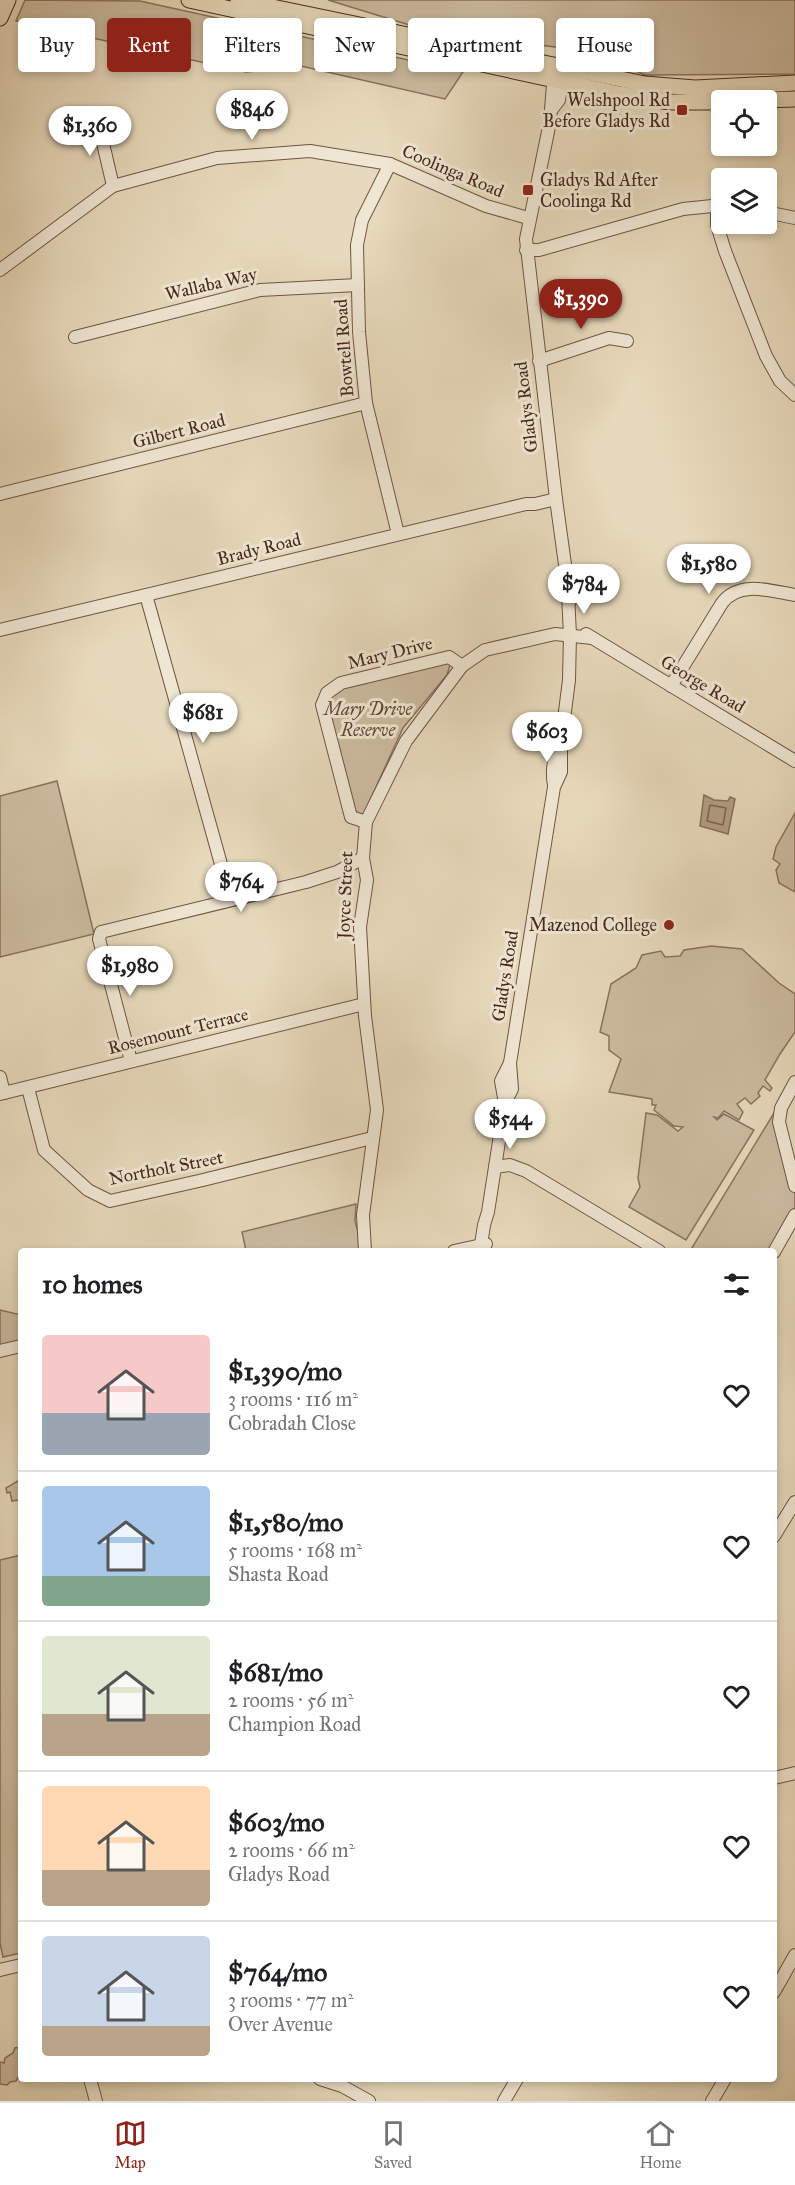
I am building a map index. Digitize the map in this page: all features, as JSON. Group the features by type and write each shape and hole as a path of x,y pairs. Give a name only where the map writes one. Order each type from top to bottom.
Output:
{"main road":[{"path":"189,0 620,94 670,102 711,102"},
{"path":"238,0 408,36"},
{"path":"0,18 10,1"},
{"path":"544,69 550,71 557,81"},
{"path":"557,81 577,72"},
{"path":"590,72 669,87 792,85"},
{"path":"777,100 795,99"}],"street":[{"name":"Gladys Road","path":"483,1248 484,1225 505,1103 512,1089 510,1064 554,787 552,772 554,759 561,743 569,680 574,662 573,632 526,250 528,218 552,110 559,100 561,87 557,81"},
{"path":"98,122 112,186"},
{"name":"Coolinga Road","path":"0,270 112,186 217,158 310,151 390,164 486,206 528,218"},
{"name":"Bowtell Road","path":"390,164 362,220 357,245 359,333 366,403 398,534"},
{"path":"526,250 539,250 683,209 711,206"},
{"path":"777,214 795,218"},
{"path":"720,234 766,356 780,381 795,395"},
{"name":"Wallaba Way","path":"75,337 260,290 358,285"},
{"path":"539,361 609,338 627,341"},
{"name":"Gilbert Road","path":"0,494 366,403"},
{"name":"Brady Road","path":"0,630 526,504 536,497 555,495"},
{"path":"671,686 729,595 748,588 795,595"},
{"path":"146,595 231,900"},
{"name":"Joyce Street","path":"365,1248 363,1215 377,1110 364,1004 360,927 367,879 363,858 366,822 405,741 462,666 485,650 573,632"},
{"name":"George Road","path":"573,632 592,638 795,761"},
{"name":"Mary Drive","path":"366,822 351,817 322,705 327,693 341,683 449,657 462,666"},
{"path":"131,1061 99,939 101,932 324,877 363,858"},
{"name":"Rosemount Terrace","path":"2,1094 364,1004"},
{"path":"0,1077 2,1094"},
{"path":"795,1082 781,1108 779,1122 795,1186"},
{"name":"Northolt Street","path":"28,1088 44,1150 88,1190 110,1201 372,1138"},
{"path":"497,1154 518,1163 526,1171"},
{"path":"495,1167 510,1165 526,1171 654,1248"},
{"path":"776,1248 795,1215"},
{"path":"0,1351 18,1347"},
{"path":"777,1531 795,1502"},
{"path":"777,1777 795,1773"},
{"path":"777,1987 795,1955"},
{"path":"0,1970 18,1966"},
{"path":"91,2082 96,2101"},
{"path":"329,2082 342,2086 369,2101"},
{"path":"504,2101 516,2082"},
{"path":"712,2101 723,2082"}],"green space":[{"path":"25,0 140,1 217,18 203,18 203,62 191,60 191,18 107,18 107,41 95,39 95,18 18,18 18,21 16,21"},
{"path":"328,0 795,0 795,74 645,75 638,72 654,72 654,18 556,18 556,47 544,46 544,18 408,18 408,25 396,21 396,18 386,18"},
{"path":"302,37 314,39 314,69 302,66"},
{"path":"396,57 408,60 408,72 463,72 445,99 327,72 396,72"},
{"name":"Mary Drive Reserve","path":"446,662 450,665 447,675 403,728 364,814 359,815 356,813 328,706 330,698 340,689"},
{"path":"57,781 94,934 0,957 0,796"},
{"path":"795,813 795,892 779,883 776,870 780,864 773,859 776,847"},
{"path":"711,946 742,949 779,983 795,994 795,1032 765,1080 772,1088 770,1091 763,1086 758,1093 760,1096 751,1104 745,1098 737,1104 743,1112 739,1120 724,1111 718,1118 714,1117 717,1120 724,1114 754,1130 686,1240 629,1207 640,1187 638,1178 646,1113 657,1115 678,1131 683,1127 674,1126 654,1110 656,1105 652,1105 652,1099 609,1092 621,1059 609,1050 609,1036 600,1032 611,984 636,968 642,955 661,951 665,957 680,956 684,950"},
{"path":"777,1108 795,1191 795,1209 771,1248 692,1248"},
{"path":"356,1204 355,1221 362,1248 245,1248 242,1232"},
{"path":"0,1310 18,1314 18,1341 0,1346"},
{"path":"18,1481 18,1501 12,1501 10,1492 7,1493 6,1488"},
{"path":"18,1556 18,1954 3,1957 0,1943 0,1560"},
{"path":"15,2048 18,2048 18,2077 16,2081 7,2085 0,2084 0,2062 4,2063 5,2058 13,2053"}],"water":[{"path":"704,795 714,800 728,801 730,797 735,799 728,834 700,826"}],"place":[{"name":"Welshpool Rd Before Gladys Rd","path":"682,110"},
{"name":"Gladys Rd After Coolinga Rd","path":"528,190"},
{"name":"Mazenod College","path":"669,925"}]}
